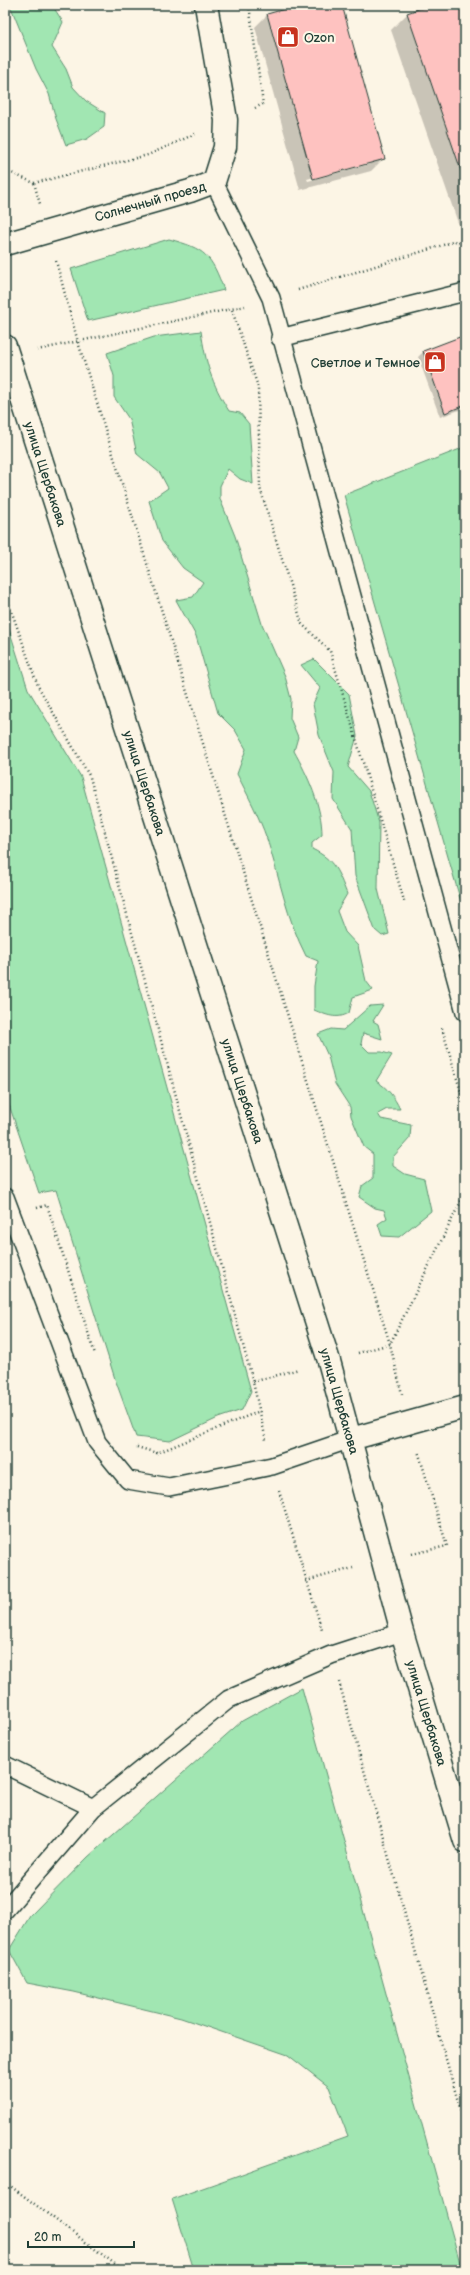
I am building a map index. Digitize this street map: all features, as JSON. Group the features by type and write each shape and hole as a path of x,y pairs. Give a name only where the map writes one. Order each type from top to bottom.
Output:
{"main road":[{"name":"Солнечный проезд","path":"5,244 190,191 214,182 224,147 226,120 206,5"},
{"name":"улица Щербакова","path":"7,350 329,1360 402,1632 465,1841"},
{"path":"351,1438 465,1407"}],"lane":[{"path":"214,182 271,298 280,338 465,1012"},
{"path":"280,338 465,292"},
{"path":"5,1197 97,1442 128,1480 169,1487 272,1466 351,1438"},
{"path":"5,1910 93,1808 229,1699 331,1655 402,1632"},
{"path":"5,1765 93,1808"}],"path":[{"path":"5,170 34,183 148,155 263,104 249,5"},
{"path":"34,183 78,342 390,1344 409,1422 447,1546 383,1560 306,1581"},
{"path":"7,350 78,342 232,310 456,241 465,246"},
{"path":"232,310 258,387 260,488 302,624 330,651 406,909"},
{"path":"5,593 38,686 90,777 253,1382 272,1466 306,1581 331,1655 465,2126"},
{"path":"440,1022 465,1106"},
{"path":"253,1382 390,1344 465,1193"},
{"path":"12,1217 47,1205 98,1361"},
{"path":"130,1444 157,1453 260,1411"},
{"path":"5,2182 123,2270"}],"green space":[{"path":"10,5 52,5 63,22 52,47 66,69 73,87 86,101 105,113 104,127 87,139 66,145 56,119 49,94 36,69"},
{"path":"169,239 191,246 206,255 211,261 224,290 88,321 71,269"},
{"path":"201,331 207,363 218,391 229,411 240,413 249,424 253,484 240,479 228,469 220,486 220,499 235,536 262,624 285,676 291,699 290,718 298,737 294,751 313,792 320,813 322,835 312,843 312,849 320,853 331,862 341,879 347,894 337,911 345,932 358,946 366,981 373,990 353,997 349,1013 345,1015 327,1015 314,1010 314,986 318,961 306,956 293,927 267,839 237,774 246,749 235,730 218,713 196,636 176,600 193,597 203,582 183,568 162,541 149,501 168,488 160,473 137,454 129,419 114,397 114,376 107,353 154,337"},
{"path":"465,447 465,916 344,495"},
{"path":"5,627 9,629 28,689 81,777 251,1391 242,1410 218,1418 170,1441 136,1437 115,1379 56,1190 39,1193 5,1093"},
{"path":"314,659 349,694 357,736 348,767 369,791 379,823 378,889 389,934 382,936 375,930 355,876 352,829 333,799 334,772 319,735 313,704 320,688 301,665"},
{"path":"383,1005 373,1021 378,1024 382,1039 363,1033 361,1044 369,1052 382,1052 392,1055 376,1081 390,1093 400,1109 387,1109 378,1114 381,1119 411,1125 410,1138 393,1157 393,1166 405,1174 424,1179 431,1211 399,1237 382,1236 378,1224 387,1218 384,1210 375,1208 359,1197 362,1186 373,1178 373,1154 364,1147 351,1116 350,1107 335,1084 328,1056 318,1034 331,1029 343,1030 370,1006"},
{"path":"302,1688 462,2270 194,2270 172,2199 348,2136 329,2087 288,2055 181,2018 74,1992 27,1983 9,1950 30,1916 88,1857 242,1721"}],"building":[{"path":"299,5 342,5 385,159 313,179 267,14"},
{"path":"430,5 465,5 465,182 407,13"},
{"path":"465,335 465,405 445,413 423,351"}],"place":[{"name":"Ozon","path":"288,37"},
{"name":"Светлое и Темное","path":"435,362"}]}
